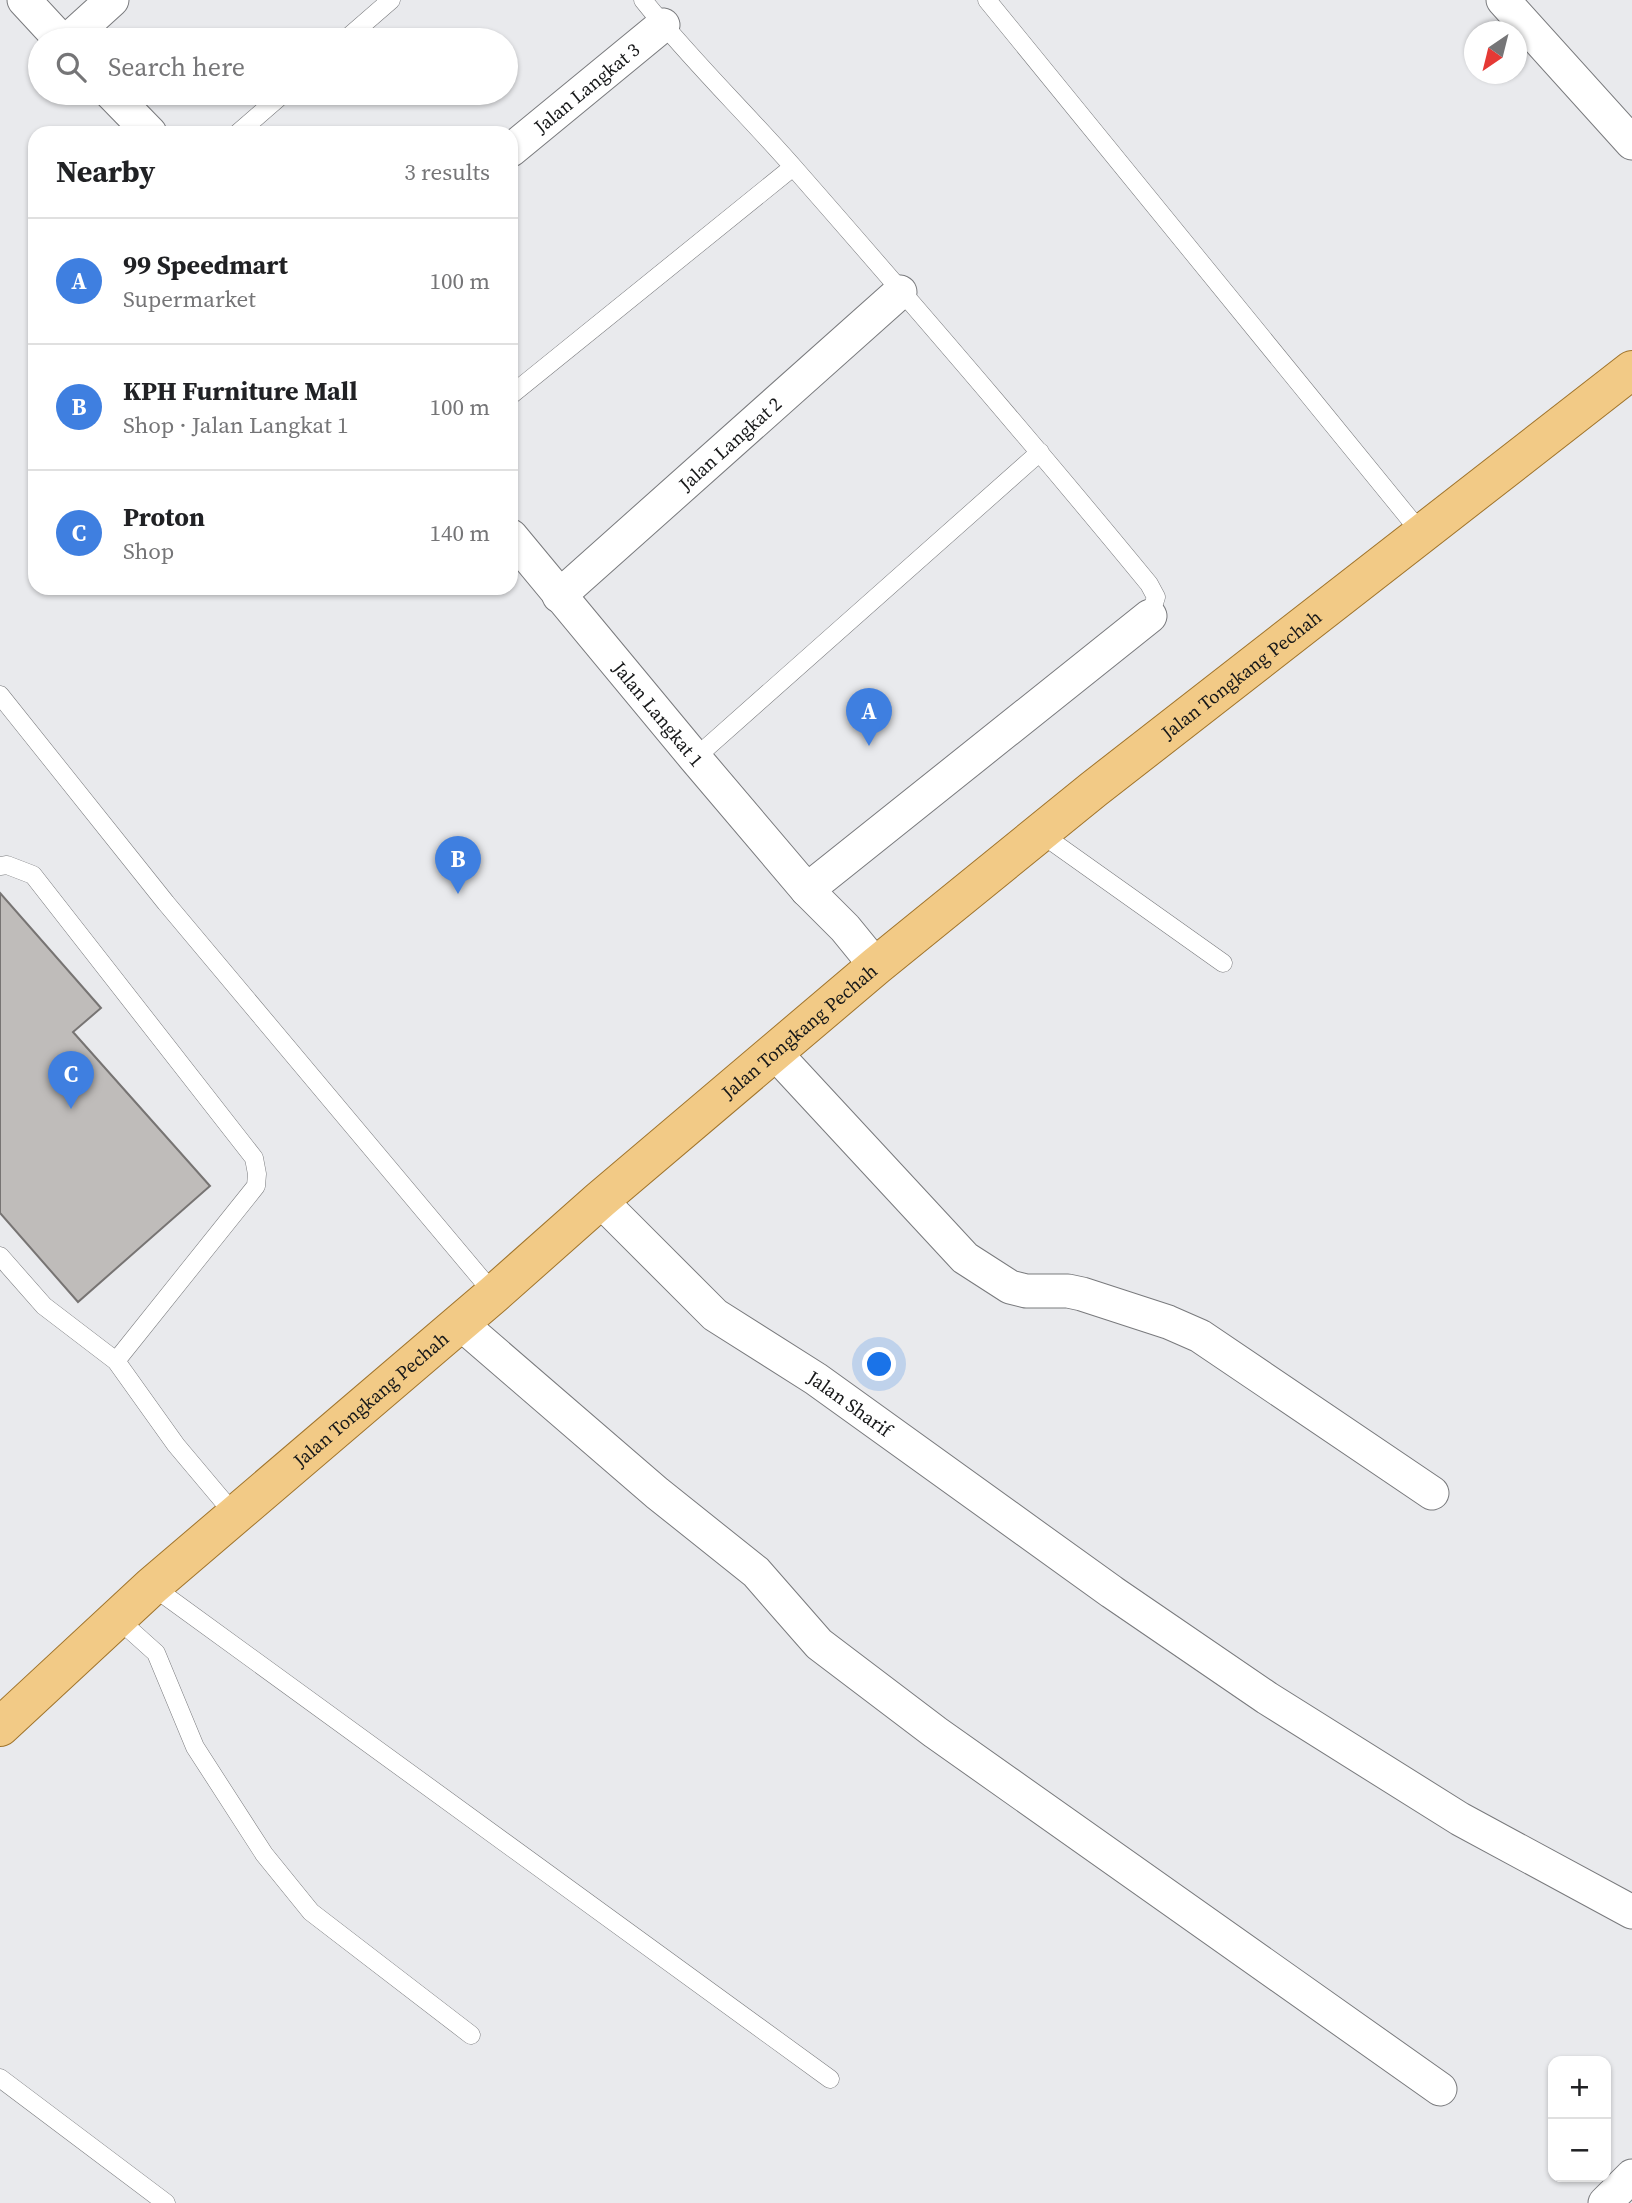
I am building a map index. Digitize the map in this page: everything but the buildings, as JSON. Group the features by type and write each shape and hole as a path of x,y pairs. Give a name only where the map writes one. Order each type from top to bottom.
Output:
{"main road":[{"name":"Jalan Tongkang Pechah","path":"5,1714 234,1514 494,1294 600,1199 876,966 1040,833 1632,370"}],"street":[{"path":"24,0 50,28"},
{"path":"81,28 111,0"},
{"path":"1503,0 1632,143"},
{"name":"Jalan Langkat 3","path":"518,144 663,25"},
{"path":"123,105 143,126"},
{"name":"Jalan Langkat 2","path":"559,596 901,292"},
{"name":"Jalan Langkat 1","path":"518,545 695,758 876,966"},
{"path":"813,895 1150,616"},
{"path":"775,1053 965,1258 1010,1287 1026,1291 1068,1291 1082,1294 1168,1322 1200,1336 1432,1493"},
{"name":"Jalan Sharif","path":"600,1199 715,1315 816,1379 1112,1592 1267,1698 1460,1818 1632,1912"},
{"path":"460,1323 657,1493 756,1572 819,1644 935,1732 1440,2089"},
{"path":"1605,2203 1632,2176"}],"lane":[{"path":"359,28 391,0"},
{"path":"643,0 793,167 1040,452 1149,584 1156,597 1150,616"},
{"path":"987,0 1422,534"},
{"path":"246,126 271,105"},
{"path":"518,389 793,167"},
{"path":"695,758 1040,452"},
{"path":"0,695 166,903 494,1294"},
{"path":"1040,833 1223,963"},
{"path":"0,866 7,865 33,875 254,1158 256,1186 116,1361"},
{"path":"0,1256 44,1306 116,1361 176,1445 234,1514"},
{"path":"152,1586 830,2079"},
{"path":"117,1618 156,1653 195,1747 264,1854 311,1912 471,2035"},
{"path":"0,2078 166,2203"}],"place":[{"name":"99 Speedmart","path":"869,746"},
{"name":"KPH Furniture Mall","path":"458,894"},
{"name":"Proton","path":"71,1109"}]}
